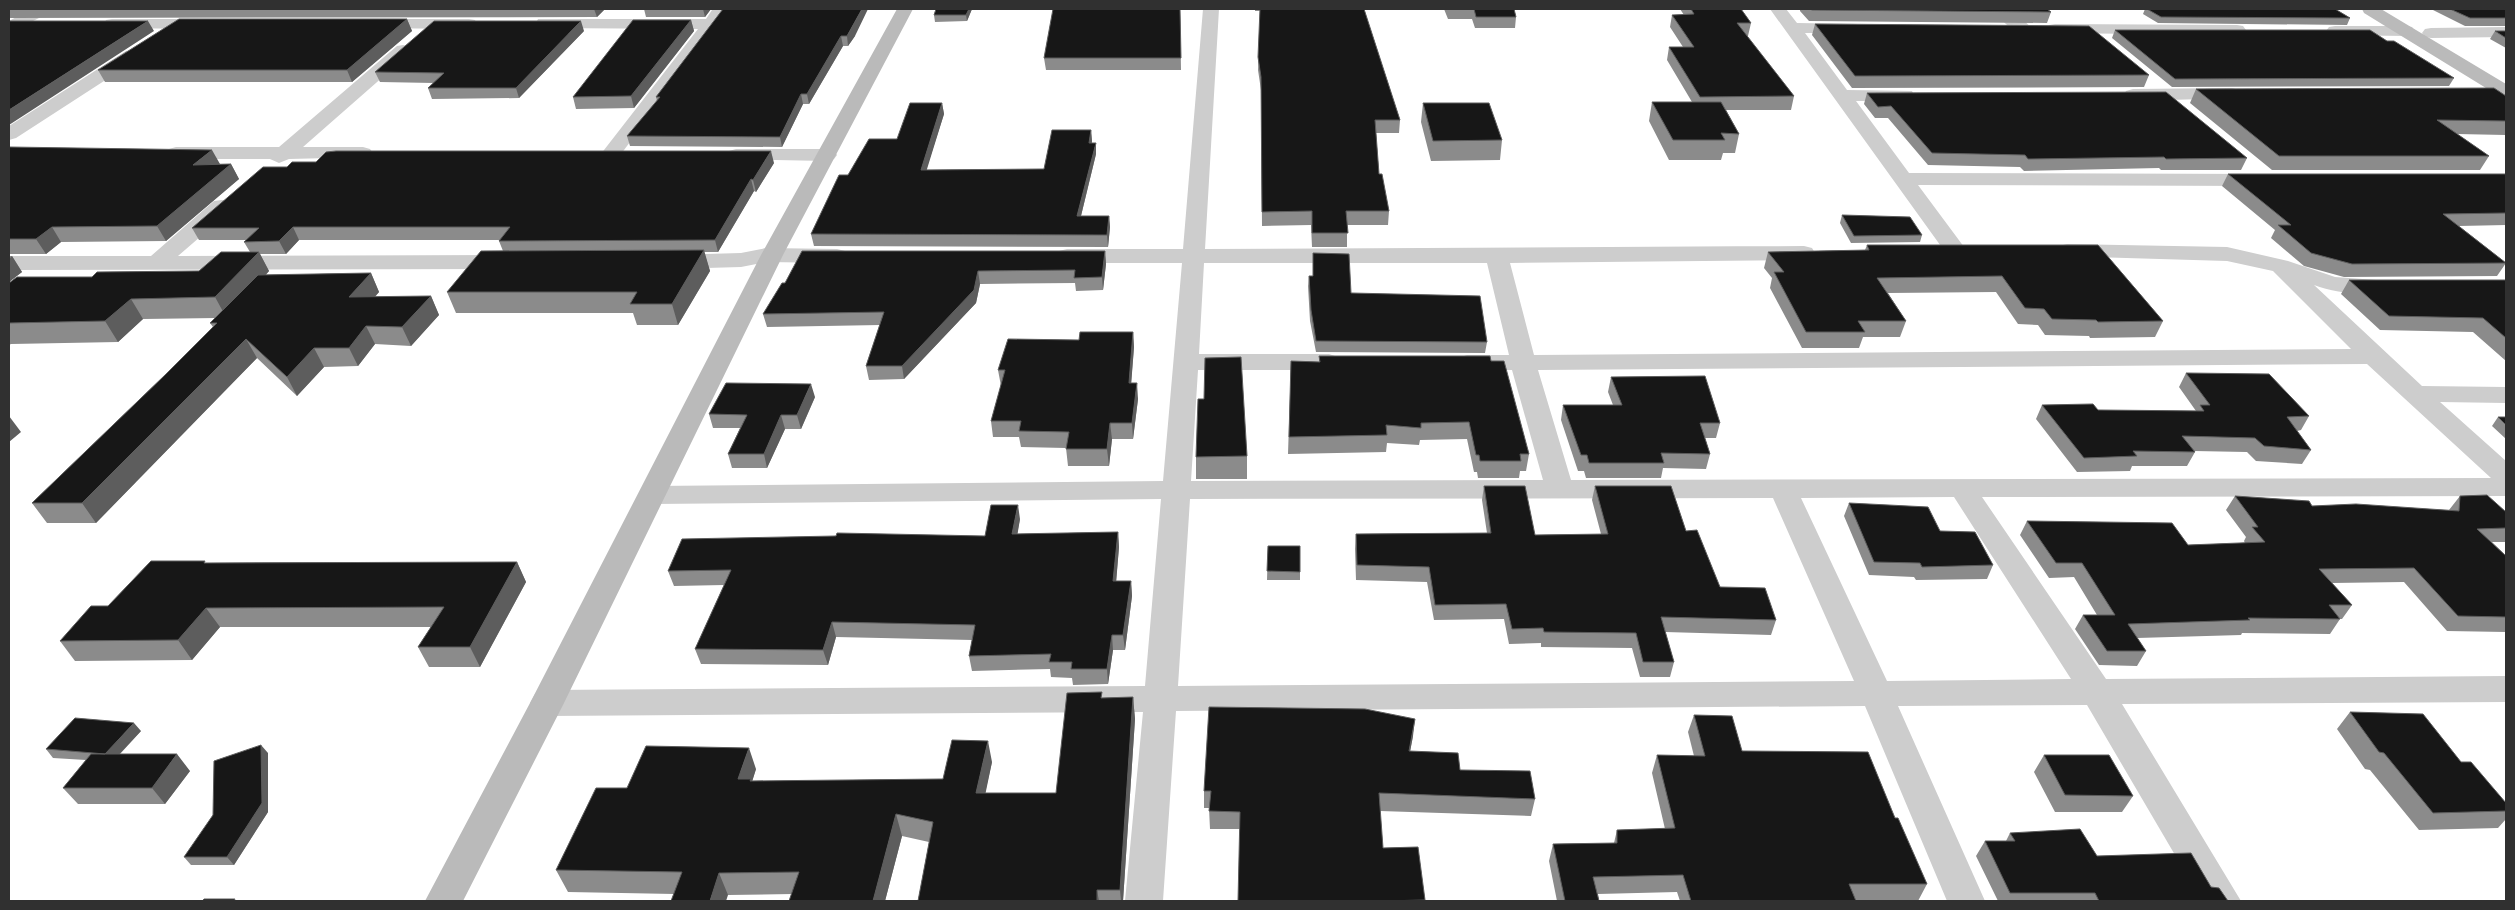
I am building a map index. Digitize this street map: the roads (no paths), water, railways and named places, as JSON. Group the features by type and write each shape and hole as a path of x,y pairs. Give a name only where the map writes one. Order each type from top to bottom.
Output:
{"street":[{"path":"12,26 43,9"},
{"path":"9,134 205,9"},
{"path":"556,23 572,9"},
{"path":"611,154 722,9"},
{"path":"444,901 548,703 772,255 905,9"},
{"path":"1144,901 1162,698 1175,490 1187,362 1193,256 1212,9"},
{"path":"1778,9 1904,179 1966,251 1926,251"},
{"path":"2001,9 2024,29"},
{"path":"2370,9 2506,93"},
{"path":"2392,9 2506,77"},
{"path":"2120,14 2139,30"},
{"path":"12,26 54,24"},
{"path":"92,24 219,24"},
{"path":"355,24 490,24"},
{"path":"262,172 433,24"},
{"path":"528,24 710,24"},
{"path":"1792,28 1869,28"},
{"path":"1995,29 2258,30"},
{"path":"2088,29 2109,47"},
{"path":"2317,30 2406,31"},
{"path":"2432,32 2506,32"},
{"path":"2144,77 2187,113"},
{"path":"2477,94 2506,93"},
{"path":"2116,95 2253,94"},
{"path":"1842,96 1920,95"},
{"path":"156,153 384,153"},
{"path":"719,155 827,155"},
{"path":"1904,179 2273,180 2246,161"},
{"path":"156,263 239,192"},
{"path":"2044,251 2201,252 2227,254 2280,266 2332,284 2401,286"},
{"path":"1046,256 1497,256 1827,252"},
{"path":"651,262 731,261 772,255 860,256"},
{"path":"1497,256 1523,363 1560,489"},
{"path":"9,263 527,262"},
{"path":"2280,266 2372,356 2506,476"},
{"path":"1444,363 2372,356"},
{"path":"1187,362 1355,362"},
{"path":"2416,394 2506,394"},
{"path":"653,494 1175,490 1963,490 2506,487"},
{"path":"1783,489 1876,693 1966,901"},
{"path":"1963,490 2096,691 2222,901"},
{"path":"548,703 2506,689"}]}
